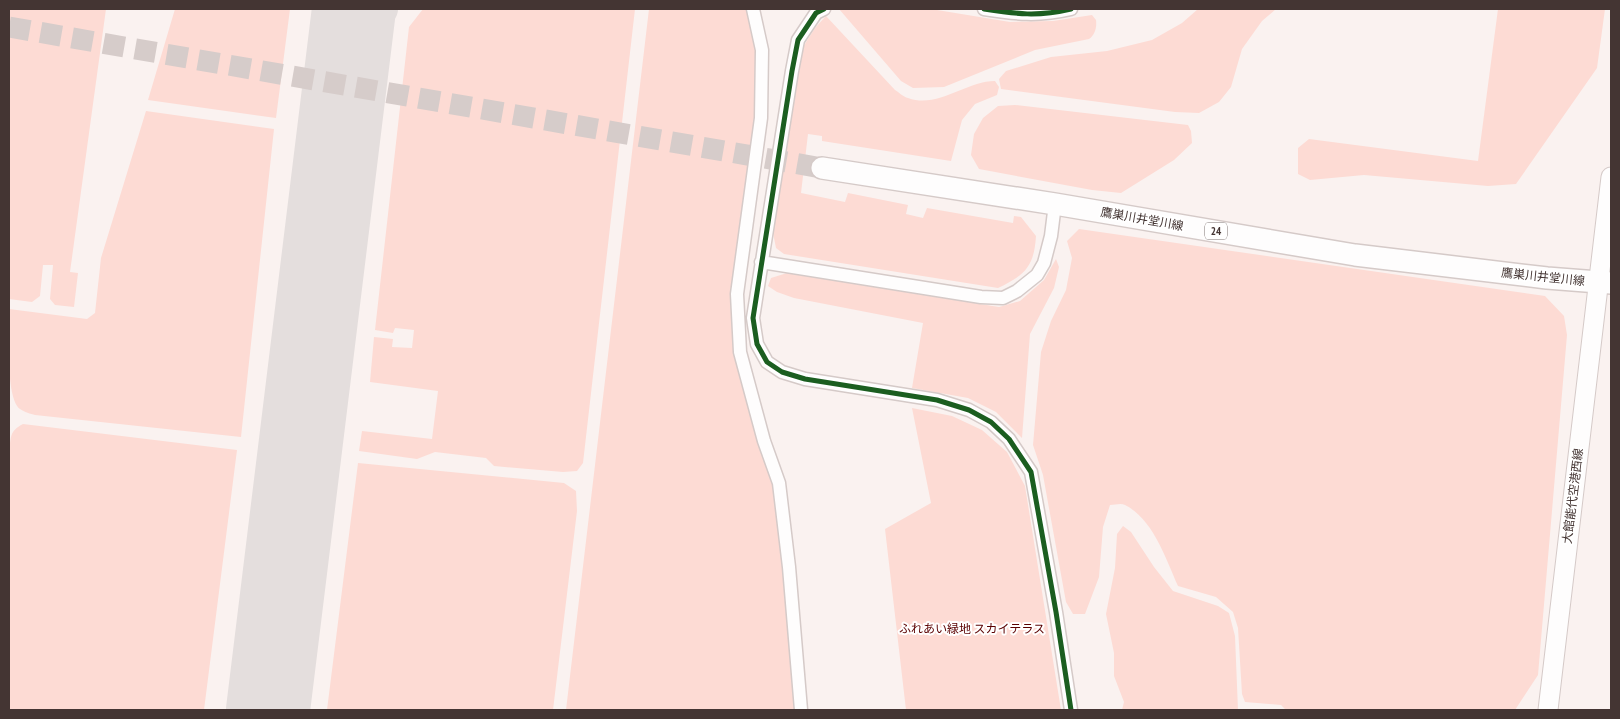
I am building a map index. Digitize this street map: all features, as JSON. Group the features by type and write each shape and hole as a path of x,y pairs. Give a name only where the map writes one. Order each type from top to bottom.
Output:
{"main road":[{"name":"鷹巣川井堂川線","path":"822,168 1054,204 1355,255 1434,266 1605,282"},
{"name":"大館能代空港西線","path":"1548,710 1605,282 1611,177"}],"street":[{"path":"753,9 762,50 761,118 737,294 740,352 764,441 779,483 789,567 801,710"},
{"path":"824,9 816,13 798,40 753,318 757,344 767,362 782,372 805,379 937,400 969,410 991,422 1010,439 1030,472 1056,612 1071,710"},
{"path":"984,9 1025,15 1071,9"},
{"path":"761,262 1003,298 1016,292 1038,275 1044,263 1051,236 1054,204"}],"green space":[{"path":"9,9 106,9 70,272 78,273 74,307 55,305 50,299 53,265 43,265 40,296 32,302 9,299"},
{"path":"175,9 290,9 276,118 148,100"},
{"path":"423,9 635,9 583,463 577,471 563,472 494,466 486,458 435,452 417,459 359,451 362,431 432,439 438,391 370,382 374,337 393,339 392,347 412,348 414,330 395,328 393,333 375,330 409,27"},
{"path":"649,9 749,9 757,52 756,119 732,292 773,479 786,573 797,710 566,710"},
{"path":"839,9 931,9 1010,22 1053,21 1092,15 1096,20 1096,25 1094,33 1089,39 1035,50 944,87 913,88 901,81"},
{"path":"1198,9 1276,9 1262,21 1242,49 1231,87 1219,102 1199,113 1175,112 1001,89 999,79 1006,71 1051,57 1107,51 1152,40 1182,23"},
{"path":"1498,9 1605,9 1597,68 1516,184 1488,186 1364,175 1310,180 1298,174 1298,148 1309,139 1478,161"},
{"path":"826,16 895,90 906,97 930,100 984,82 995,81 999,87 997,95 975,104 962,120 951,161 822,141 822,136 808,134 801,193 845,202 848,193 908,205 906,214 923,218 927,208 1013,223 1014,216 1021,217 1036,236 1035,247 1030,263 1015,279 998,288 784,254 776,248 773,233 803,47 815,28"},
{"path":"1015,105 1188,125 1191,131 1192,143 1174,160 1121,193 1092,190 979,169 971,155 974,134 983,118 998,106"},
{"path":"146,111 274,129 241,437 35,415 20,409 15,402 12,392 9,362 9,309 87,319 95,313 101,258"},
{"path":"1079,229 1545,296 1564,316 1567,335 1538,675 1515,710 1286,710 1281,705 1245,702 1242,694 1238,628 1233,612 1216,597 1178,586 1158,541 1151,530 1135,511 1123,504 1110,505 1103,527 1099,577 1085,614 1073,614 1066,602 1043,475 1033,445 1041,352 1051,321 1066,290 1072,258 1067,241"},
{"path":"1056,259 1059,267 1054,288 1030,334 1022,438 996,412 968,398 912,388 923,323 794,298 777,292 768,286 771,278 787,273 999,307 1020,301 1044,280"},
{"name":"ふれあい緑地 スカイテラス","path":"912,408 952,416 982,430 1007,452 1025,486 1061,710 906,710 885,529 931,503"},
{"path":"23,424 237,450 204,710 9,710 9,453 13,432"},
{"path":"358,463 564,483 576,491 577,511 553,710 327,710"},
{"path":"1123,526 1131,532 1154,567 1173,591 1218,606 1229,613 1235,636 1238,710 1122,710 1124,702 1114,676 1114,653 1106,614 1115,568 1117,534"}],"taxiway":[{"path":"348,58 381,9"}],"runway":[{"path":"268,710 354,9"}],"tunnel":[{"path":"9,27 822,168"}],"cycle path":[{"path":"824,9 816,13 798,40 753,318 757,344 767,362 782,372 805,379 937,400 969,410 991,422 1009,439 1031,472 1071,710"},
{"path":"984,9 1027,14 1071,9"}]}
